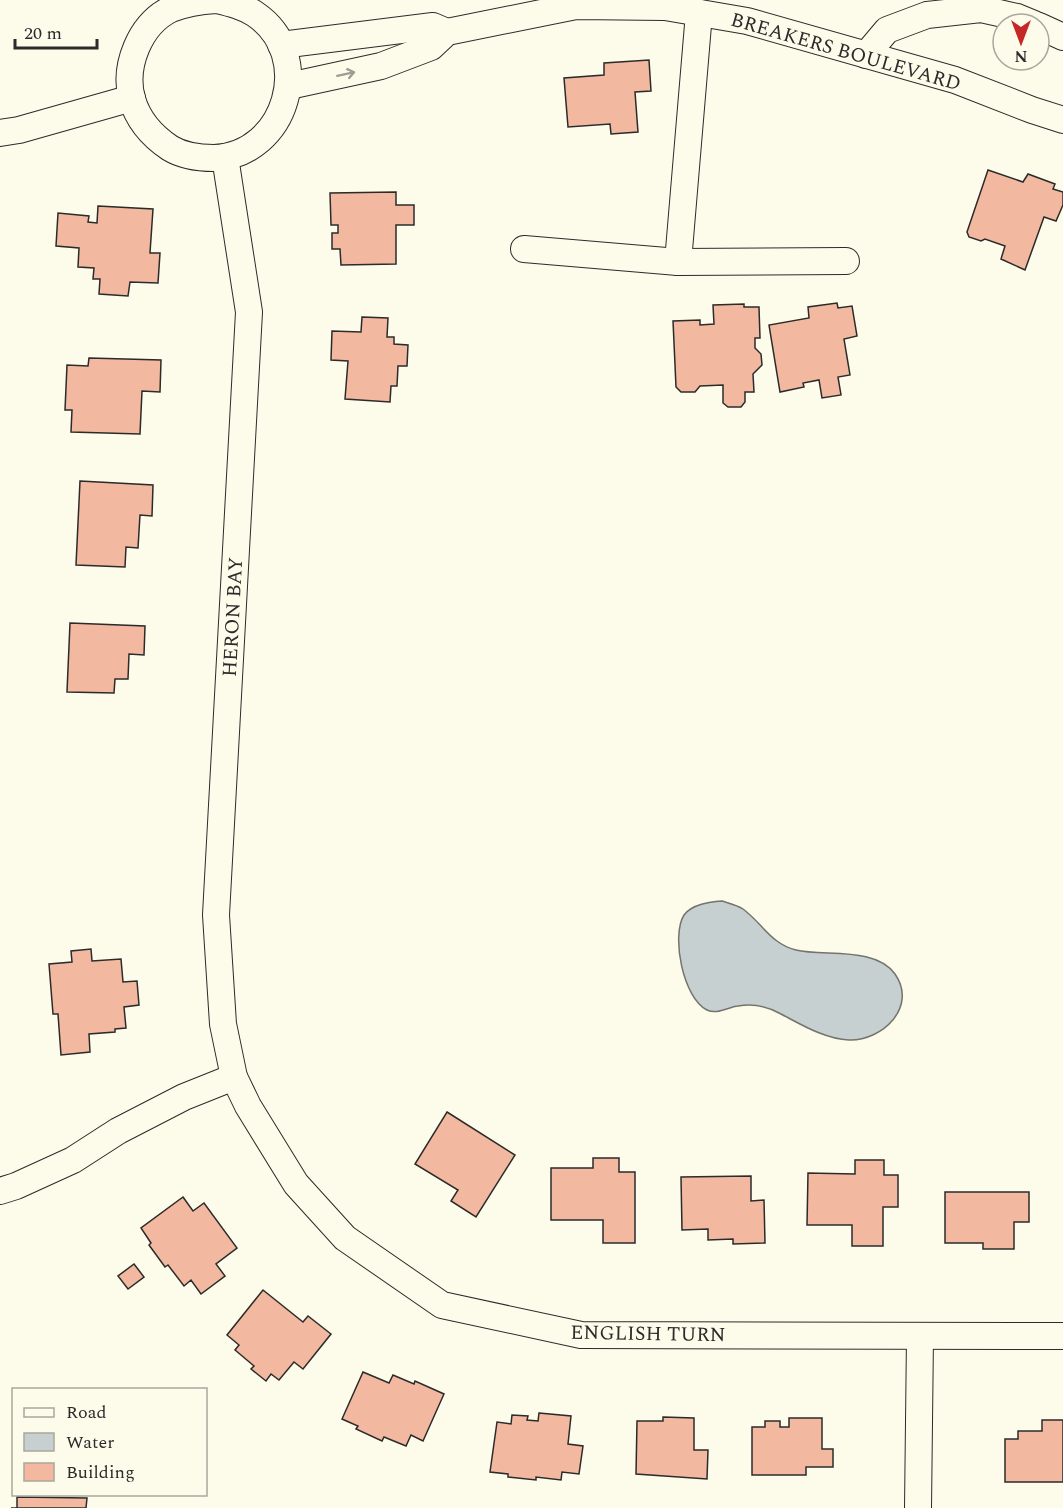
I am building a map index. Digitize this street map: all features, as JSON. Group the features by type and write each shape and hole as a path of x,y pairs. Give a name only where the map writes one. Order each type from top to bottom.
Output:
{"street":[{"path":"216,1 256,15 270,28 281,45 288,65 289,86 282,110 269,132 249,148 225,157 201,158 177,152 156,139 141,120 132,98 130,73 136,48 150,26 170,10 216,1"},
{"name":"BREAKERS BOULEVARD","path":"289,86 381,66 431,47 447,32 576,6 665,7 747,21 955,80 1063,120"},
{"path":"866,55 887,30 927,15 981,9 994,12"},
{"path":"678,262 699,13"},
{"name":"BREAKERS BOULEVARD","path":"281,45 433,26 447,32"},
{"path":"375,34 381,66"},
{"path":"0,133 19,130 132,98"},
{"name":"HERON BAY","path":"225,157 249,312 216,915 223,1024 234,1077"},
{"path":"524,249 678,262 846,261"},
{"path":"0,1191 73,1160 127,1126 184,1097 234,1077"},
{"name":"ENGLISH TURN","path":"234,1077 248,1106 296,1184 345,1238 442,1305 581,1335 1063,1336"},
{"path":"918,1508 920,1336"}],"water":[{"path":"722,901 743,909 773,938 787,947 807,952 862,956 886,965 895,974 901,986 902,998 893,1020 873,1035 849,1040 822,1034 765,1007 744,1005 715,1012 707,1010 691,993 686,980 679,951 680,925 684,915 692,908"}],"building":[{"path":"649,60 651,91 635,92 638,132 611,134 610,124 568,127 564,78 604,75 604,63"},
{"path":"988,170 1023,182 1028,174 1055,184 1053,189 1063,192 1063,205 1056,221 1044,217 1025,270 1001,259 1005,246 985,239 981,241 969,237 967,232"},
{"path":"396,192 396,205 414,205 414,225 396,225 396,264 341,265 340,249 332,249 332,233 338,233 338,225 331,225 330,193"},
{"path":"98,206 153,209 150,253 160,253 158,283 130,282 128,296 99,294 100,279 93,279 94,268 78,267 79,248 56,246 58,213 89,216 88,222 97,223"},
{"path":"837,303 838,308 852,306 857,336 844,339 850,375 838,377 841,395 822,398 819,380 803,383 804,387 780,392 769,325 809,318 808,307"},
{"path":"744,304 744,307 759,307 760,338 755,338 755,348 761,354 762,365 753,374 754,392 745,392 745,402 741,407 728,407 723,403 723,385 700,386 695,392 681,392 676,387 673,321 700,320 700,325 714,324 713,305"},
{"path":"362,317 388,318 387,337 394,337 394,344 408,345 407,366 398,366 397,386 391,386 390,402 345,399 348,361 331,360 332,331 361,332"},
{"path":"89,358 161,360 160,392 142,391 140,434 71,432 72,410 65,410 67,365 88,366"},
{"path":"80,481 153,485 152,516 140,515 138,548 126,547 125,567 76,565"},
{"path":"70,623 145,626 144,655 129,654 128,679 115,679 114,693 67,692"},
{"path":"91,949 92,961 121,959 123,982 137,981 139,1005 124,1007 126,1028 115,1029 115,1032 89,1034 90,1052 61,1055 58,1014 53,1014 49,964 72,962 71,951"},
{"path":"447,1112 515,1155 476,1217 451,1201 458,1190 415,1164"},
{"path":"593,1158 619,1158 619,1172 635,1172 635,1243 603,1243 603,1220 551,1220 551,1168 593,1168"},
{"path":"855,1160 884,1160 884,1175 898,1175 898,1207 883,1207 883,1246 852,1246 852,1225 807,1225 808,1173 855,1174"},
{"path":"751,1176 751,1201 764,1200 765,1243 733,1244 733,1239 708,1240 708,1229 682,1230 681,1177"},
{"path":"945,1192 1029,1192 1029,1222 1014,1222 1014,1249 983,1249 983,1243 945,1243"},
{"path":"183,1197 193,1211 204,1203 237,1248 216,1264 225,1276 201,1294 191,1280 184,1286 168,1265 165,1267 149,1245 151,1243 141,1228"},
{"path":"134,1264 144,1277 128,1289 118,1276"},
{"path":"263,1290 303,1322 308,1316 331,1334 303,1369 294,1362 279,1380 271,1374 266,1381 251,1369 254,1366 235,1350 239,1345 227,1335"},
{"path":"363,1372 389,1383 393,1375 414,1384 415,1381 444,1394 423,1441 411,1435 406,1446 384,1437 382,1441 356,1429 358,1426 342,1419"},
{"path":"539,1413 571,1416 568,1444 583,1446 579,1474 562,1472 561,1480 536,1477 536,1480 508,1477 508,1474 490,1472 497,1422 511,1424 512,1415 528,1416 527,1420 538,1421"},
{"path":"663,1417 694,1418 694,1450 708,1450 707,1479 636,1474 637,1421 663,1421"},
{"path":"789,1418 822,1418 822,1449 833,1449 833,1467 806,1467 806,1475 752,1475 752,1427 765,1427 765,1421 780,1421 780,1427 789,1427"},
{"path":"1042,1420 1063,1420 1063,1482 1005,1482 1005,1439 1018,1439 1018,1431 1042,1431"},
{"path":"17,1497 87,1498 86,1508 17,1508"}]}
